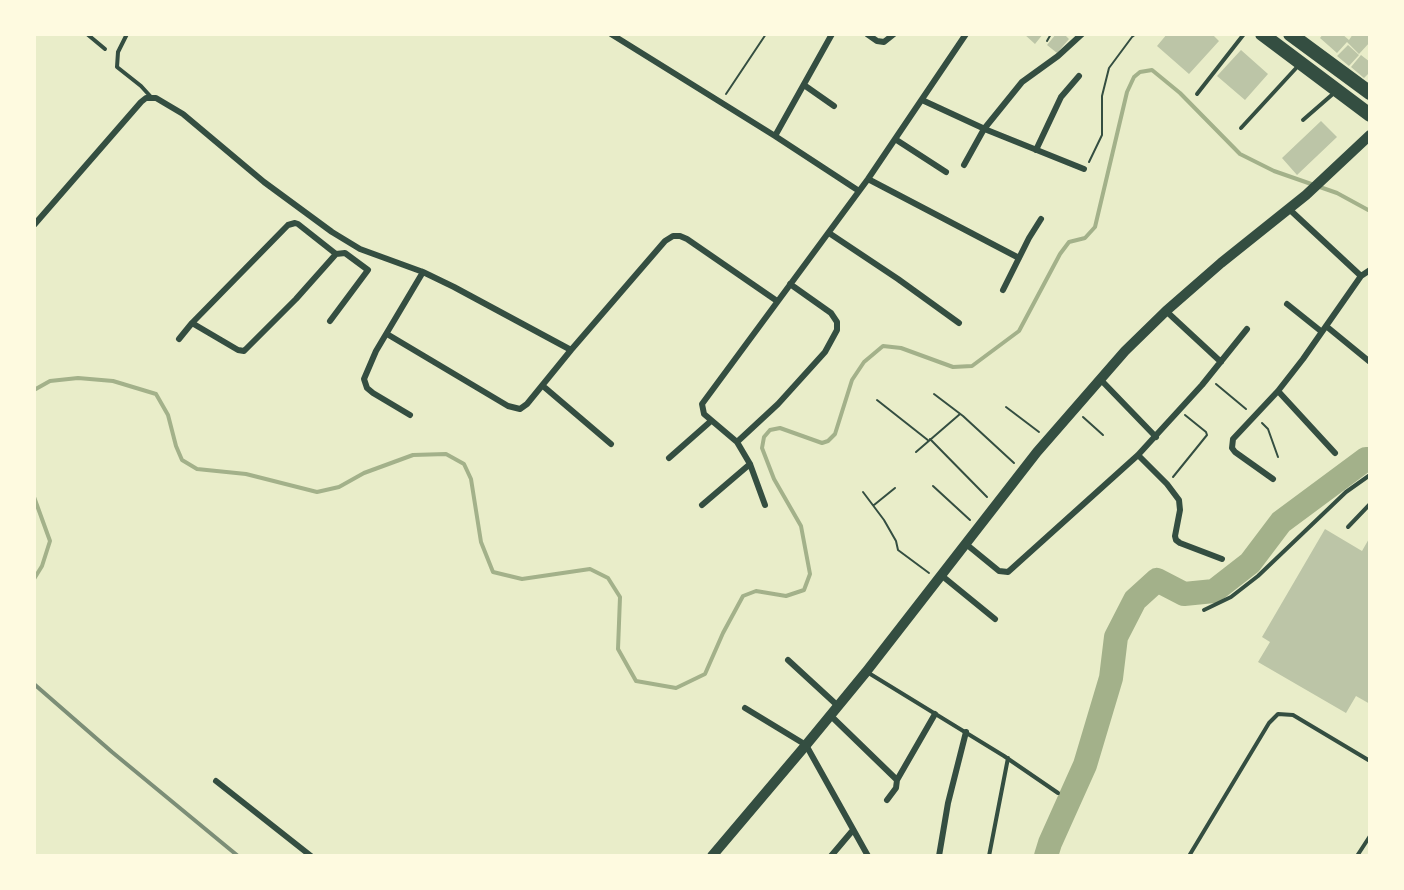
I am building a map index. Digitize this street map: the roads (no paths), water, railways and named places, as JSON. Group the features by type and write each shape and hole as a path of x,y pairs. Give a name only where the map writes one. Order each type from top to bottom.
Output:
{"highway":[{"path":"1262,34 1370,115"},
{"path":"1290,34 1370,93"}],"street":[{"path":"611,34 859,191"},
{"path":"775,136 832,34"},
{"path":"867,34 877,41 884,42 894,34"},
{"path":"765,505 750,464 737,442 711,421 702,411 702,404 868,179 966,34"},
{"path":"964,165 984,129 1028,75 1051,61 1083,34"},
{"path":"1035,150 1061,97 1079,76"},
{"path":"804,85 834,106"},
{"path":"34,225 137,106 146,98 151,97 163,100 183,114 237,160 316,221 360,249 423,272 571,350"},
{"path":"922,100 984,129 1084,169"},
{"path":"712,855 807,746 1023,471 1100,378 1166,311 1221,263 1306,195 1370,135"},
{"path":"895,139 946,172"},
{"path":"868,179 1019,258"},
{"path":"1289,208 1361,276"},
{"path":"1003,290 1041,219"},
{"path":"308,231 316,221"},
{"path":"179,339 288,225 295,223 336,254"},
{"path":"322,243 332,232"},
{"path":"829,233 959,323"},
{"path":"387,334 512,408 524,407 665,241 673,236 687,239 777,301"},
{"path":"192,323 238,350 244,351 296,299 336,254 345,253 368,270 330,321"},
{"path":"1273,478 1235,452 1232,443 1236,434 1278,391 1361,276 1370,270"},
{"path":"410,415 373,393 365,384 366,373 370,362 423,272"},
{"path":"737,442 777,404 825,352 837,330 837,322 831,314 790,284"},
{"path":"1287,304 1370,362"},
{"path":"1166,311 1221,362"},
{"path":"966,544 999,571 1008,572 1156,437 1247,329"},
{"path":"1100,378 1156,437"},
{"path":"543,386 611,444"},
{"path":"1278,391 1335,453"},
{"path":"669,458 711,421"},
{"path":"1138,455 1167,484 1179,500 1176,540 1222,559"},
{"path":"702,505 750,464"},
{"path":"940,578 995,619"},
{"path":"788,660 897,780"},
{"path":"745,708 807,746 868,855"},
{"path":"887,800 896,789 897,780 935,714"},
{"path":"939,855 948,803 966,732"},
{"path":"216,781 311,855"},
{"path":"831,855 854,830"}],"lane":[{"path":"87,34 105,49"},
{"path":"127,34 118,52 117,67 151,97"},
{"path":"1197,94 1244,34"},
{"path":"1241,128 1300,63"},
{"path":"1303,120 1337,90"},
{"path":"1204,610 1231,597 1258,576 1346,492 1370,475"},
{"path":"1348,527 1370,504"},
{"path":"866,672 1008,758 1058,793"},
{"path":"1189,855 1269,723 1278,714 1286,713 1293,716 1370,761"},
{"path":"989,855 1008,758"},
{"path":"1358,855 1370,836"}],"waterway":[{"path":"34,390 50,381 78,378 113,381 156,394 168,415 182,460 197,469 246,474 317,492 339,487 364,473 413,455 446,454 464,464 471,479 481,542 493,572 522,579 590,569 608,578 620,597 618,649 636,681 676,688 705,674 743,596 756,591 786,596 804,590 810,574 801,526 774,479 762,448 764,437 770,430 780,428 822,443 828,441 835,434 852,380 864,362 883,346 901,348 953,367 972,366 1019,331 1060,254 1069,242 1085,238 1095,227 1127,92 1134,77 1140,72 1152,70 1180,93 1240,154 1274,171 1337,193 1370,211"},
{"path":"1046,856 1085,765 1111,678 1116,637 1135,600 1157,580 1184,594 1214,591 1250,563 1281,522 1366,459 1370,459"},
{"path":"34,497 50,541 42,566 34,579"}],"railway":[{"path":"34,684 238,856"}]}
